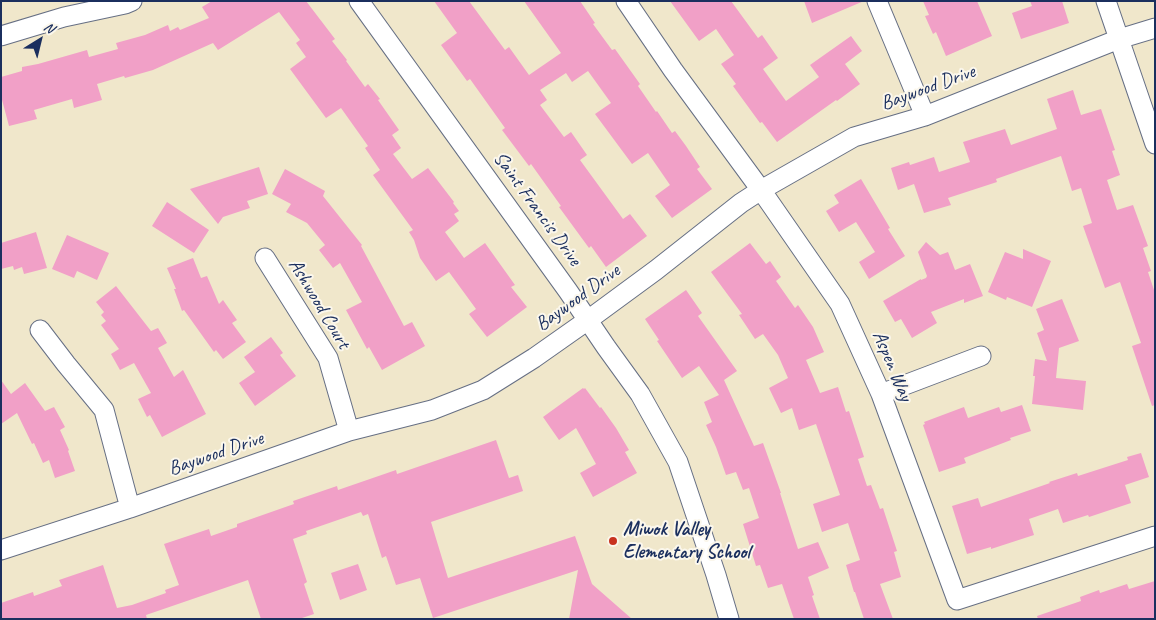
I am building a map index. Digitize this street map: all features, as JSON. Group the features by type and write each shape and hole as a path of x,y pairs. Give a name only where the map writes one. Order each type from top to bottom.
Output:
{"street":[{"path":"1,36 62,9 125,4 132,1"},
{"name":"Saint Francis Drive","path":"359,1 640,394 678,462 716,575 728,619"},
{"name":"Aspen Way","path":"626,1 840,304 881,394 957,600 1155,536"},
{"path":"877,1 925,116"},
{"path":"1106,1 1155,144"},
{"name":"Baywood Drive","path":"1,550 130,508 349,432 432,410 483,390 534,358 588,320 656,270 741,203 854,137 925,116 1119,39 1155,28"},
{"name":"Ashwood Court","path":"265,258 328,358 349,432"},
{"path":"40,330 104,410 130,508"},
{"path":"881,394 981,356"}],"building":[{"path":"212,1 306,1 335,39 332,41 365,87 368,84 380,99 378,100 399,130 392,135 401,148 393,154 412,179 428,168 454,202 459,211 454,214 459,221 445,232 464,258 485,243 515,285 511,287 527,307 487,337 469,314 476,309 449,272 436,281 420,258 409,232 413,230 373,175 380,170 365,148 368,146 341,108 326,118 290,69 306,57 296,43 300,40 279,12 218,50 213,43 153,70 97,84 102,100 74,108 72,99 34,110 37,119 9,126 1,96 1,77 22,71 22,67 87,50 89,57 118,49 116,43 145,35 168,25 170,31 178,27 180,30 209,18 202,7"},
{"path":"434,1 469,1 505,50 509,47 529,75 561,53 524,1 580,1 595,23 593,24 612,50 615,49 640,84 638,86 656,112 672,133 675,131 686,146 700,167 697,169 712,189 672,218 655,196 670,185 648,153 632,164 595,114 611,103 588,71 572,82 566,73 540,90 547,100 540,105 564,137 571,132 587,155 580,160 623,219 630,214 647,236 606,267 591,246 589,248 559,207 561,206 531,164 529,166 502,130 505,128 470,79 467,81 441,45 457,33"},
{"path":"670,1 731,1 758,38 762,35 778,58 763,69 786,101 819,77 810,65 851,36 862,51 845,64 860,84 777,142 762,122 760,123 733,86 736,84 721,64 734,55 716,29 699,41"},
{"path":"804,1 864,1 812,23"},
{"path":"923,1 977,1 992,36 946,56 936,32 933,34 925,16 929,15"},
{"path":"1030,1 1062,1 1069,23 1021,39 1012,13 1032,6"},
{"path":"1073,90 1081,115 1101,109 1115,150 1112,151 1120,175 1107,180 1117,210 1133,205 1148,246 1143,248 1151,271 1148,272 1155,293 1155,405 1152,406 1132,346 1141,343 1120,282 1105,288 1083,226 1092,223 1081,188 1072,191 1061,156 996,179 997,182 948,198 951,205 924,213 914,184 898,190 891,168 909,162 910,165 934,157 939,172 970,162 963,142 1005,129 1011,145 1057,129 1047,99"},
{"path":"259,167 268,194 247,201 250,208 223,217 218,224 190,189"},
{"path":"285,169 325,191 323,196 362,245 404,326 412,322 425,346 382,370 369,347 367,349 346,310 362,302 340,263 333,268 319,250 325,245 307,223 286,212 291,204 272,194"},
{"path":"861,179 905,256 869,279 859,262 875,252 856,222 839,232 826,211 839,203 834,195"},
{"path":"167,202 209,230 194,253 152,226"},
{"path":"36,232 47,268 24,274 22,267 14,270 13,266 1,269 1,243"},
{"path":"67,235 109,253 97,280 77,271 74,278 52,269"},
{"path":"926,242 940,255 948,252 955,270 970,264 983,296 964,303 964,299 931,312 937,323 912,338 901,319 895,322 883,301 926,278 927,276 918,252"},
{"path":"750,243 766,264 770,261 781,277 776,281 795,308 798,305 813,327 824,352 806,360 820,393 838,387 846,412 849,411 864,457 858,459 867,486 871,485 880,509 883,508 897,551 894,552 901,577 880,584 893,619 864,619 846,565 860,560 848,523 822,532 813,504 840,495 816,424 799,430 792,408 781,413 769,388 788,378 778,355 763,334 755,339 739,315 742,314 711,272"},
{"path":"1023,249 1051,261 1032,307 1007,297 1006,300 988,292 1005,252 1023,259"},
{"path":"193,258 201,278 207,276 219,304 223,300 237,320 232,323 246,342 223,359 216,350 214,352 184,310 182,311 174,289 176,289 167,268"},
{"path":"116,286 151,331 158,328 167,343 158,348 174,377 183,370 206,414 162,437 150,415 147,417 138,399 151,393 134,363 120,370 111,354 119,349 101,325 106,321 101,315 104,312 96,302"},
{"path":"686,290 702,313 698,316 737,371 724,380 754,446 763,443 798,549 818,542 829,568 808,577 820,619 794,619 782,584 768,588 760,565 756,566 743,524 759,518 749,488 743,490 736,472 726,475 706,425 712,422 704,402 719,395 699,366 682,378 657,341 659,340 645,319"},
{"path":"1062,299 1079,341 1059,348 1056,378 1086,381 1083,410 1032,404 1035,359 1047,361 1037,333 1044,330 1036,309"},
{"path":"271,337 283,353 280,355 296,376 255,406 239,383 255,372 244,357"},
{"path":"1,380 11,394 25,383 45,411 54,407 65,427 60,430 69,450 75,471 55,478 49,460 43,463 17,413 1,424"},
{"path":"583,388 601,407 616,428 629,450 625,452 637,473 593,497 580,473 596,464 576,428 559,440 543,417"},
{"path":"1022,405 1031,431 964,458 966,463 939,472 923,425 925,424 924,422 964,407 968,418 999,407 1001,412"},
{"path":"496,440 509,478 518,475 523,491 431,522 448,578 575,536 592,584 632,619 569,619 578,570 433,618 420,578 396,585 386,556 382,558 368,514 363,516 361,512 306,531 307,534 293,539 307,582 304,584 314,614 299,619 261,619 248,580 146,615 147,619 1,619 1,603 33,592 34,596 62,586 59,580 103,565 117,608 132,605 166,593 165,590 179,585 164,544 209,529 211,536 237,527 237,524 294,504 293,501 337,486 338,490 396,470 397,474"},
{"path":"1141,453 1149,477 1125,485 1131,503 1089,517 1088,515 1063,523 1058,509 1029,519 1034,535 991,549 991,547 967,554 952,506 978,498 981,507 1077,473 1078,476 1128,460 1127,457"},
{"path":"358,564 367,590 340,600 331,573"},
{"path":"1155,581 1155,619 1038,619 1037,616 1081,601 1080,597 1099,590 1100,593 1127,584 1129,589"}],"place":[{"name":"Miwok Valley Elementary School","path":"613,541"}]}
